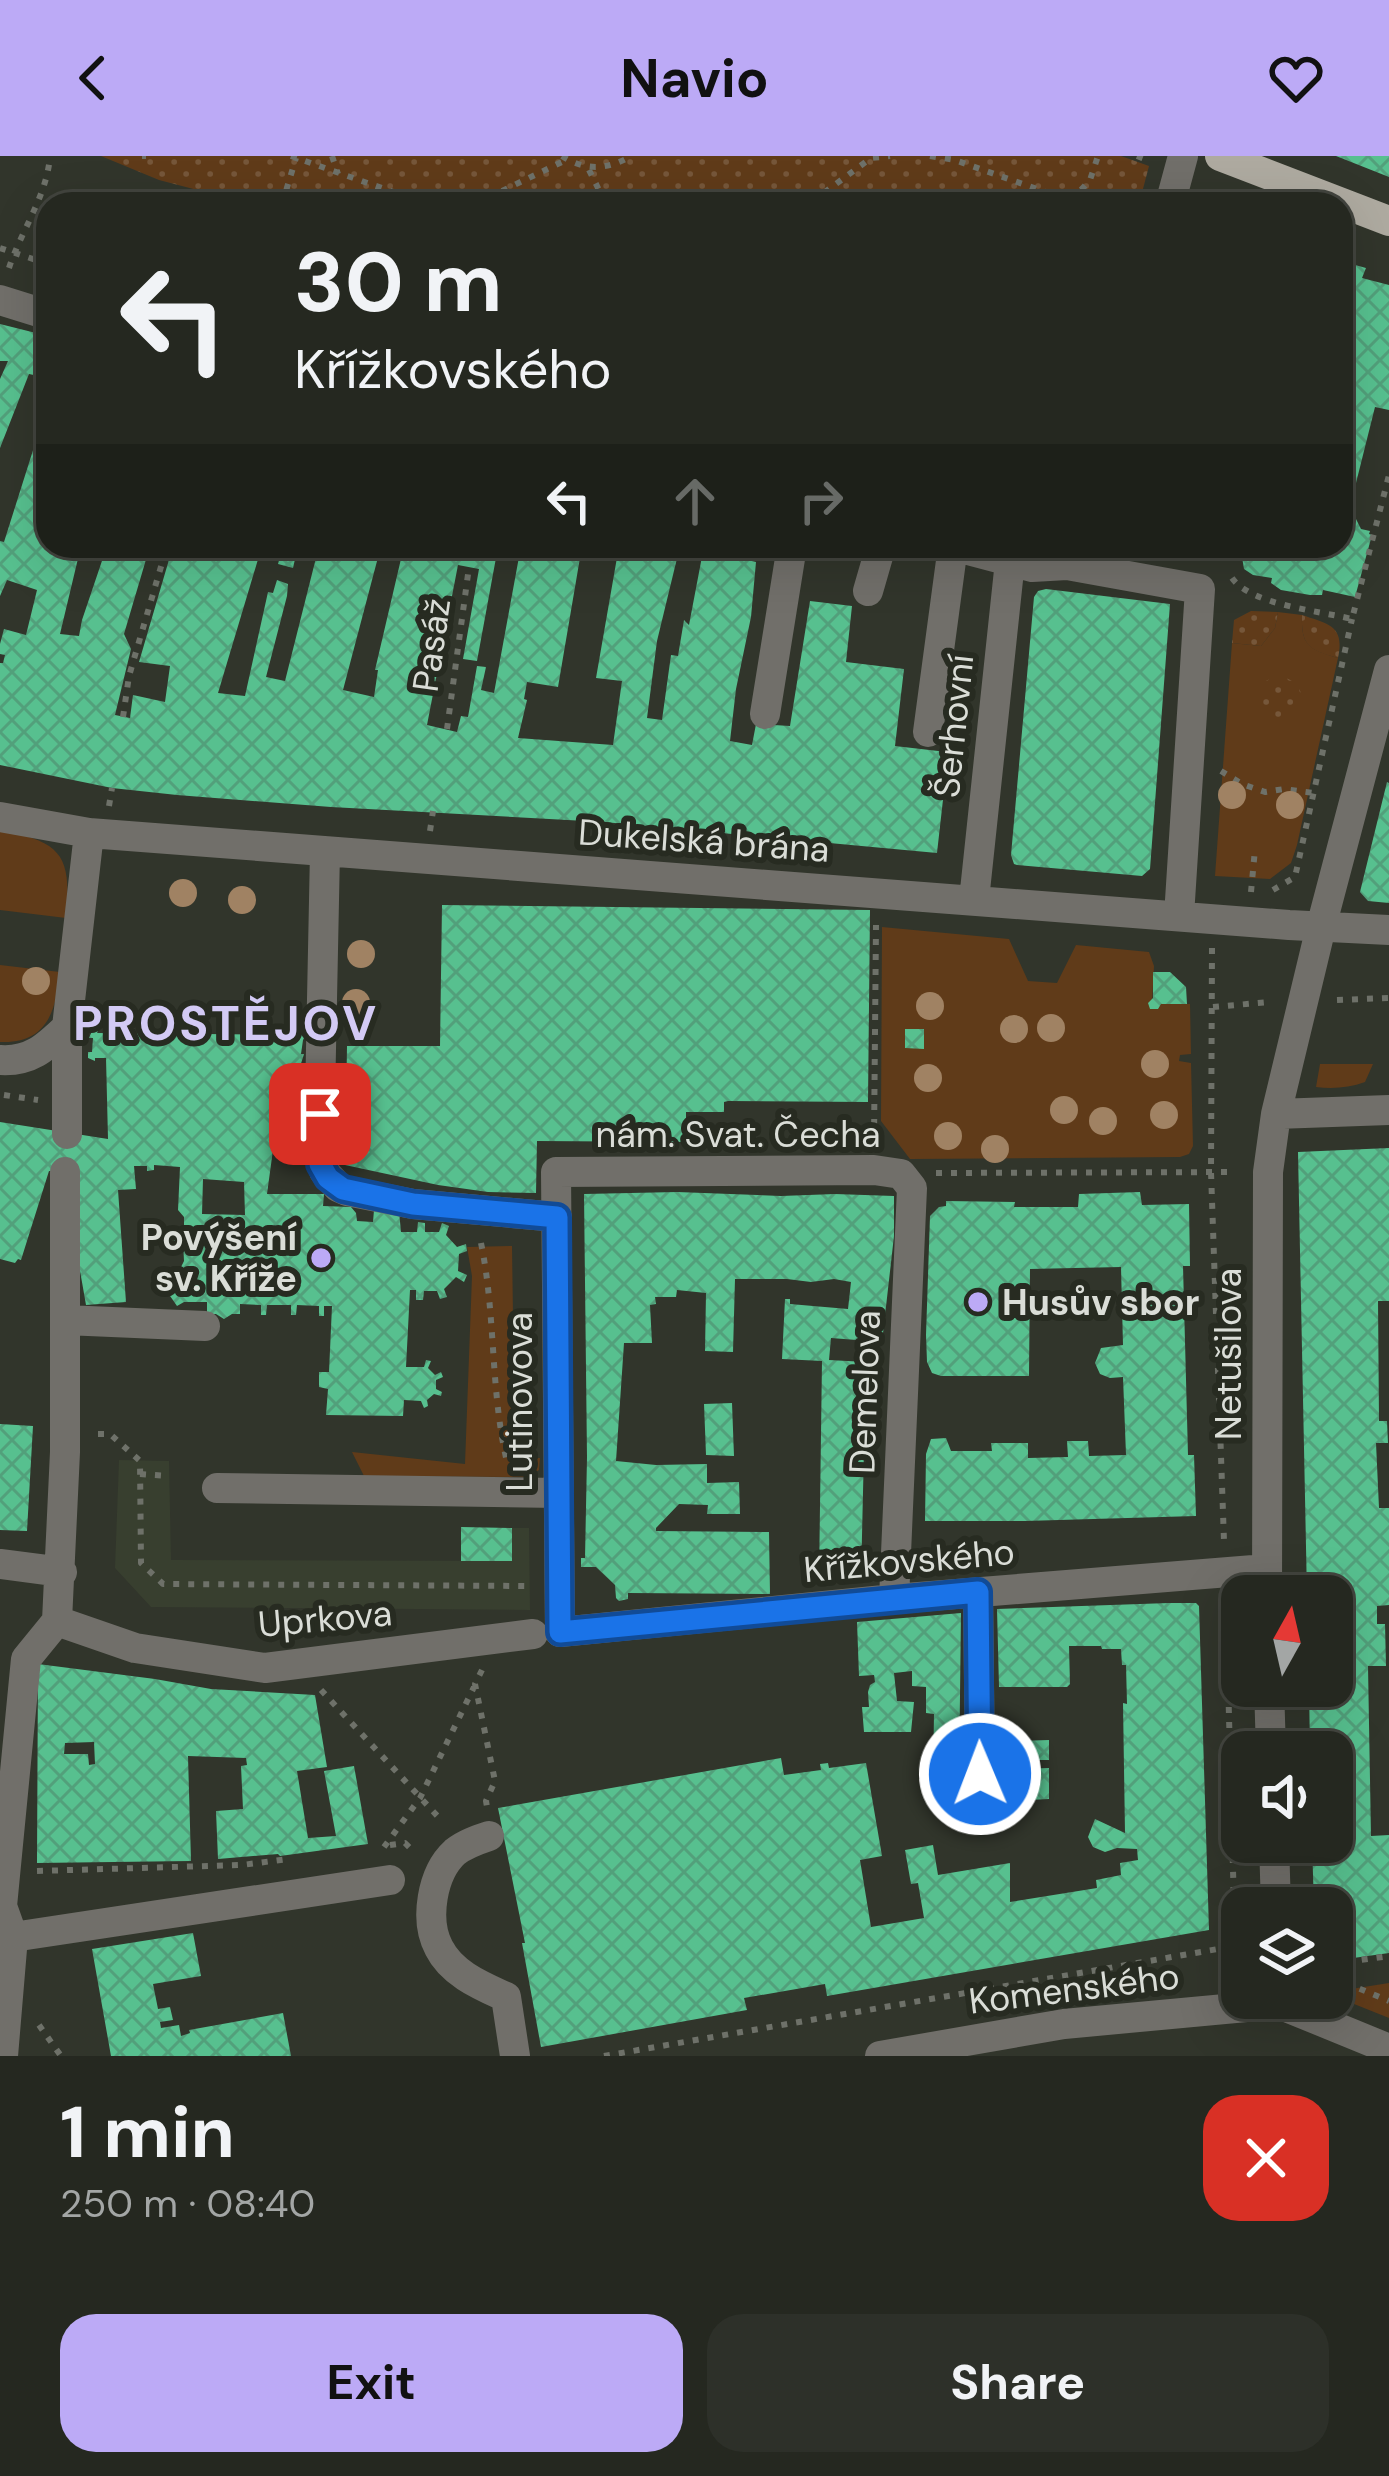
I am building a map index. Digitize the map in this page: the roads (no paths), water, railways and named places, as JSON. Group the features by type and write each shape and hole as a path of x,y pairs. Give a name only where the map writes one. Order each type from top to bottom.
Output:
{"main road":[{"path":"1220,156 1315,192"},
{"path":"1353,206 1389,220"}],"street":[{"path":"1173,192 1183,156"},
{"path":"3,287 36,308"},
{"path":"765,714 790,558"},
{"path":"868,591 878,558"},
{"path":"928,732 951,558"},
{"path":"999,558 1032,567 1060,558"},
{"path":"1081,558 1200,589 1179,916"},
{"name":"Šerhovní","path":"974,900 1010,561"},
{"name":"Netušilova","path":"1266,1575 1268,1172 1276,1114 1321,927 1389,670"},
{"name":"Dukelská brána","path":"0,817 89,833 1389,930"},
{"path":"67,1134 67,1027 89,833"},
{"path":"326,851 319,1148 320,1164 328,1178 363,1195 557,1217"},
{"path":"0,1060 38,1055 67,1027"},
{"path":"1276,1114 1389,1110"},
{"path":"3,2056 6,1936 2,1906 26,1658 57,1622 62,1572 65,1172"},
{"name":"nám. Svat. Čecha","path":"556,1172 896,1177"},
{"name":"Lutinovova","path":"546,1633 560,1587 556,1172"},
{"name":"Demelova","path":"894,1599 896,1177"},
{"path":"64,1321 206,1326"},
{"path":"218,1488 559,1492"},
{"path":"0,1564 62,1572"},
{"name":"Křížkovského","path":"546,1633 894,1599 1226,1572 1238,1575"},
{"path":"978,1592 980,1774"},
{"name":"Uprkova","path":"57,1622 135,1648 265,1667 546,1633"},
{"path":"477,1840 451,1856 438,1876 432,1923 439,1948 458,1971 506,1997 515,2056"},
{"path":"6,1936 390,1880"},
{"name":"Komenského","path":"880,2056 1064,2024 1221,2007"},
{"path":"1320,2019 1389,2049"}],"place":[{"name":"Povýšení sv. Kříže","path":"321,1258"},
{"name":"Husův sbor","path":"978,1302"}],"district":[{"name":"PROSTĚJOV","path":"226,1023"}]}
